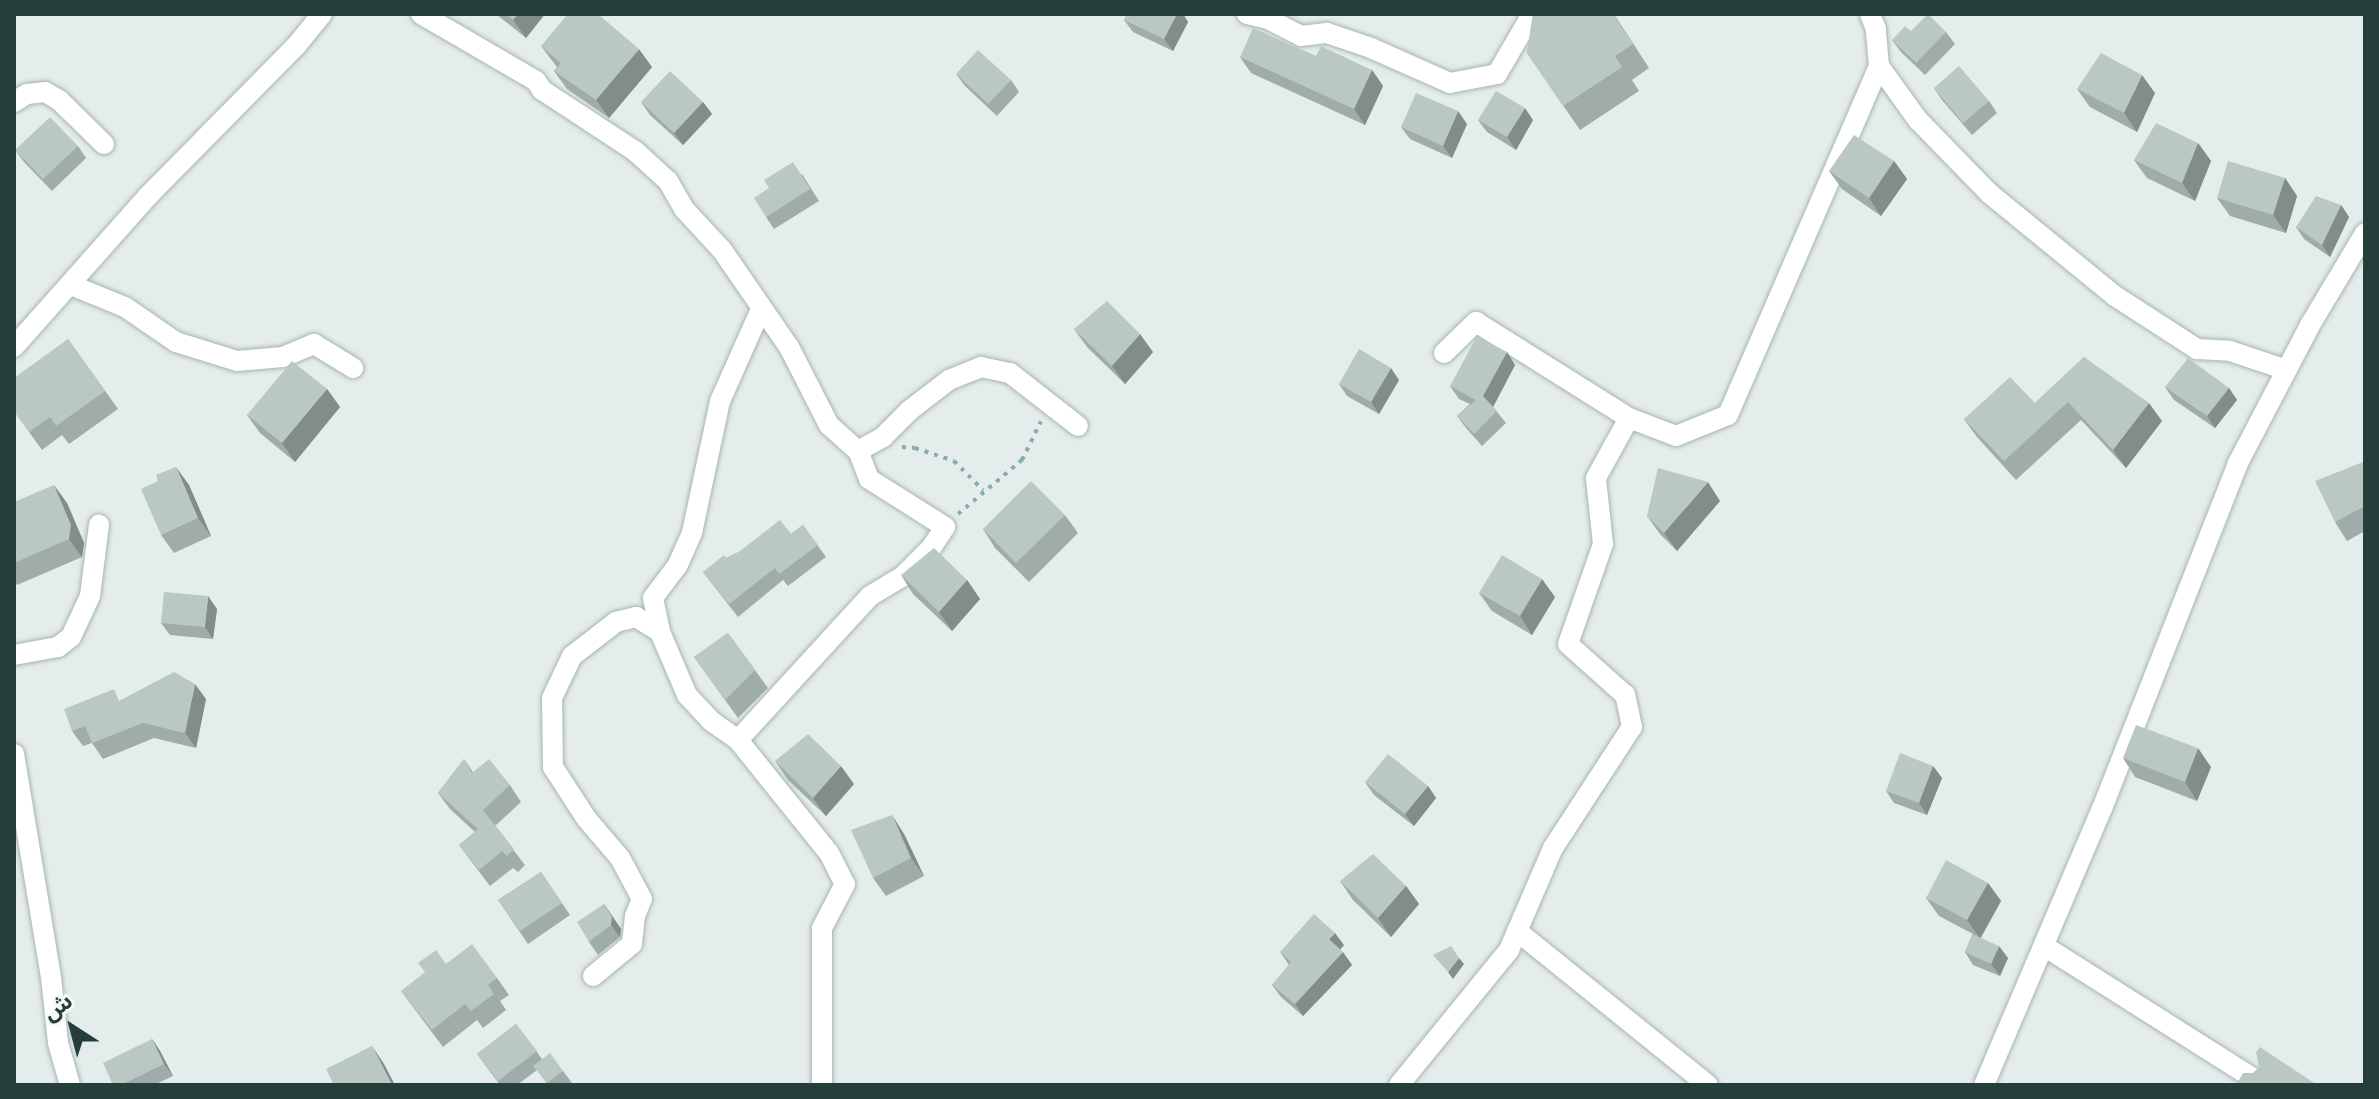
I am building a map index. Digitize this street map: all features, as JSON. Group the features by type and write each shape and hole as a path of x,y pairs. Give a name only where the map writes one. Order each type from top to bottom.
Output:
{"street":[{"path":"14,347 147,197 296,46 322,14"},
{"path":"421,14 536,81 542,90 635,151 668,181 684,209 722,250 789,347 829,425 865,449 869,479 945,527 931,548 903,576 870,596 738,740"},
{"path":"1247,14 1301,36 1327,33 1450,83 1497,74 1532,14"},
{"path":"1444,353 1476,322 1629,418 1676,436 1728,415 1879,66 1876,29 1870,14"},
{"path":"1879,66 1918,120 1989,193 2115,296 2197,349 2230,351 2287,370"},
{"path":"14,102 27,94 45,92 59,100 104,144"},
{"path":"1984,1085 2044,946 2238,463 2365,233"},
{"path":"71,285 125,307 176,342 237,361 283,357 314,344 353,368"},
{"path":"761,309 720,401 692,533 677,566 653,598 660,632 687,695 711,721 738,740 829,853 845,884 822,928 822,1085"},
{"path":"865,449 949,380 981,367 1010,373 1078,426"},
{"path":"1399,1085 1509,950 1553,848 1632,727 1625,695 1568,644 1603,544 1596,478 1629,418"},
{"path":"14,655 58,647 71,637 90,596 99,525"},
{"path":"593,976 632,944 635,916 642,899 620,858 586,818 553,767 552,698 572,656 616,622 636,617 660,632"},
{"path":"14,754 23,856 51,977 58,1043 70,1085"},
{"path":"1517,931 1708,1085"},
{"path":"2044,946 2264,1085"}],"path":[{"path":"945,527 983,490 1022,460 1051,406"},
{"path":"865,449 915,448 954,461 983,490"}],"building":[{"path":"568,14 598,14 639,49 596,100 554,71 561,63 541,46"},
{"path":"1127,14 1177,14 1164,39 1124,20"},
{"path":"1533,14 1613,14 1633,44 1615,56 1622,67 1563,106 1527,53"},
{"path":"1928,14 1946,32 1916,63 1892,40 1905,26 1911,31"},
{"path":"1253,28 1316,56 1321,46 1372,70 1354,109 1240,57"},
{"path":"978,50 1011,80 988,104 956,74"},
{"path":"2101,53 2142,75 2124,113 2077,89"},
{"path":"1959,66 1989,101 1963,123 1934,88"},
{"path":"670,71 703,102 674,133 641,102"},
{"path":"1496,91 1525,108 1507,137 1478,120"},
{"path":"1416,93 1458,111 1443,146 1401,127"},
{"path":"50,117 78,146 43,179 15,150"},
{"path":"2156,123 2198,143 2182,183 2134,160"},
{"path":"1854,135 1894,161 1869,198 1829,171"},
{"path":"2228,161 2285,178 2273,215 2217,198"},
{"path":"793,162 810,189 766,217 754,198 769,188 764,180"},
{"path":"2316,196 2341,205 2322,245 2296,227"},
{"path":"1107,301 1140,334 1112,366 1074,329"},
{"path":"1477,336 1507,352 1483,396 1497,411 1474,434 1457,416 1476,400 1450,386"},
{"path":"68,339 105,391 56,426 50,417 29,432 14,411 14,378"},
{"path":"1359,349 1391,368 1371,402 1339,384"},
{"path":"2084,357 2149,403 2113,450 2068,402 2004,461 1964,419 2010,377 2035,403"},
{"path":"2188,358 2229,388 2207,416 2165,387"},
{"path":"292,361 327,389 282,443 247,415"},
{"path":"2363,462 2365,506 2335,522 2315,481"},
{"path":"176,467 198,518 161,535 141,489 158,481 156,475"},
{"path":"1658,468 1708,482 1664,533 1647,516"},
{"path":"1031,481 1065,515 1016,563 983,529"},
{"path":"54,485 71,525 69,539 14,563 14,502"},
{"path":"780,520 791,534 803,525 818,545 779,574 775,568 729,604 703,572 724,555 726,558 740,551"},
{"path":"934,548 967,580 939,612 901,575"},
{"path":"1502,555 1542,579 1520,616 1479,593"},
{"path":"164,592 208,596 205,627 161,623"},
{"path":"728,633 755,670 725,700 694,657"},
{"path":"174,672 195,684 185,733 143,723 92,743 85,726 72,731 64,709 114,689 119,701"},
{"path":"2136,725 2198,748 2185,782 2123,758"},
{"path":"808,734 841,766 813,798 775,761"},
{"path":"1900,753 1933,766 1919,803 1886,791"},
{"path":"1388,754 1428,786 1405,814 1365,782"},
{"path":"464,759 472,773 489,759 510,785 483,810 514,849 507,856 502,851 479,870 459,845 478,829 438,793"},
{"path":"892,815 911,858 873,878 851,830"},
{"path":"1373,854 1406,886 1378,918 1340,881"},
{"path":"1946,860 1988,883 1967,920 1926,898"},
{"path":"541,872 562,903 520,931 498,900"},
{"path":"604,904 612,917 611,925 589,942 577,922"},
{"path":"1314,914 1335,933 1329,939 1343,952 1295,1004 1272,985 1291,962 1280,952"},
{"path":"1972,934 1999,946 1991,964 1965,952"},
{"path":"472,944 497,978 488,985 494,994 471,1011 465,1004 432,1030 401,991 425,972 418,963 436,950 446,964"},
{"path":"1451,946 1459,958 1448,972 1433,955"},
{"path":"516,1024 537,1051 498,1081 477,1054"},
{"path":"152,1039 164,1064 121,1085 113,1085 103,1063"},
{"path":"372,1046 392,1085 334,1085 326,1069"},
{"path":"2260,1047 2317,1085 2236,1085 2243,1073 2253,1073 2259,1067 2256,1052"},
{"path":"550,1053 563,1071 547,1083 533,1066"}]}
